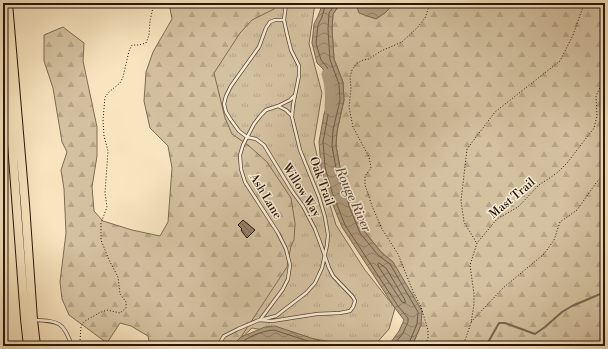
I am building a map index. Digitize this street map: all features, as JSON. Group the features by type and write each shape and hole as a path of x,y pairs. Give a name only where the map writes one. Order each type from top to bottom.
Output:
{"main road":[{"path":"8,3 25,204 29,319 28,346"},
{"path":"3,38 29,319 36,346"}],"lane":[{"name":"Oak Trail","path":"259,320 276,316 306,293 315,283 325,257 328,235 325,217 319,197 300,150 292,116 292,105 299,76 299,66 291,50 284,20 286,3"},
{"name":"Willow Way","path":"218,346 224,336 259,320 272,321 316,314 340,313 350,310 355,301 353,296 333,276 328,268 315,229 303,206 264,145 256,139 247,137 239,130 226,112 224,104 226,96 259,47 266,28 270,22 275,20 284,20"},
{"name":"Ash Lane","path":"259,320 283,289 288,279 290,265 286,249 278,233 245,182 241,169 240,155 247,137 260,115 266,110 290,100 294,95"},
{"path":"278,106 286,110 292,116"},
{"path":"29,319 50,321 60,324 67,333 73,346"}],"path":[{"path":"73,346 80,342 81,326 85,321 107,310 120,313 126,308 126,302 120,294 118,277 101,240 101,223 107,207 105,193 108,151 104,136 105,97 120,84 129,51 132,46 146,43 149,35 154,3"},
{"path":"424,346 428,339 428,330 421,307 398,254 382,229 372,206 365,185 365,176 371,168 369,157 353,127 349,107 351,88 350,76 356,64 402,42 425,18 430,3"},
{"path":"477,243 464,222 461,201 467,149 494,112 560,61 573,36 583,3"},
{"name":"Mast Trail","path":"463,346 471,322 474,304 470,264 477,243 497,219 518,207 539,185 557,173 594,128 597,116 596,96 605,77"},
{"path":"471,322 503,288 544,254 554,240 560,222 577,210 605,173"}],"green space":[{"path":"169,3 279,3 274,9 252,20 240,33 214,73 225,118 232,134 248,145 267,162 291,198 295,223 294,240 291,246 287,267 241,337 232,346 150,346 148,336 131,326 120,323 107,343 69,315 62,299 60,282 66,233 64,189 61,170 67,152 62,142 53,88 44,61 44,35 63,27 84,43 83,61 97,127 97,156 92,187 94,211 103,221 132,230 160,236 168,222 172,168 168,146 150,128 144,101 146,72 153,52 172,19"},
{"path":"254,3 315,3 309,44 322,93 314,142 323,182 336,225 365,270 395,308 389,329 374,346 349,345 252,328 233,346 170,346 206,73"},
{"path":"344,3 353,3 385,13 395,3 605,3 605,346 412,346 421,325 393,262 381,252 364,231 352,205 349,190 342,178 336,146 337,131 344,100 343,82 334,59 332,29 333,14 338,7"}],"water":[{"name":"Rouge River","path":"323,3 344,3 338,7 333,14 332,29 334,59 343,82 344,100 337,131 336,146 342,178 349,190 352,205 364,231 381,252 393,262 422,311 421,325 412,346 388,346 399,331 404,320 342,227 328,193 321,168 319,142 324,114 331,92 323,69 317,63 312,43 314,24"},
{"path":"353,3 395,3 385,13 376,19 359,13 356,4"},
{"path":"275,326 335,346 277,346 268,342 260,346 232,346 241,337 265,327"}],"building":[{"path":"243,220 255,230 247,238 238,225"}],"waterway":[{"name":"Rouge River","path":"327,74 331,100 330,109"},
{"path":"486,346 499,323 505,323 535,334 562,312 572,306 605,292"}]}
